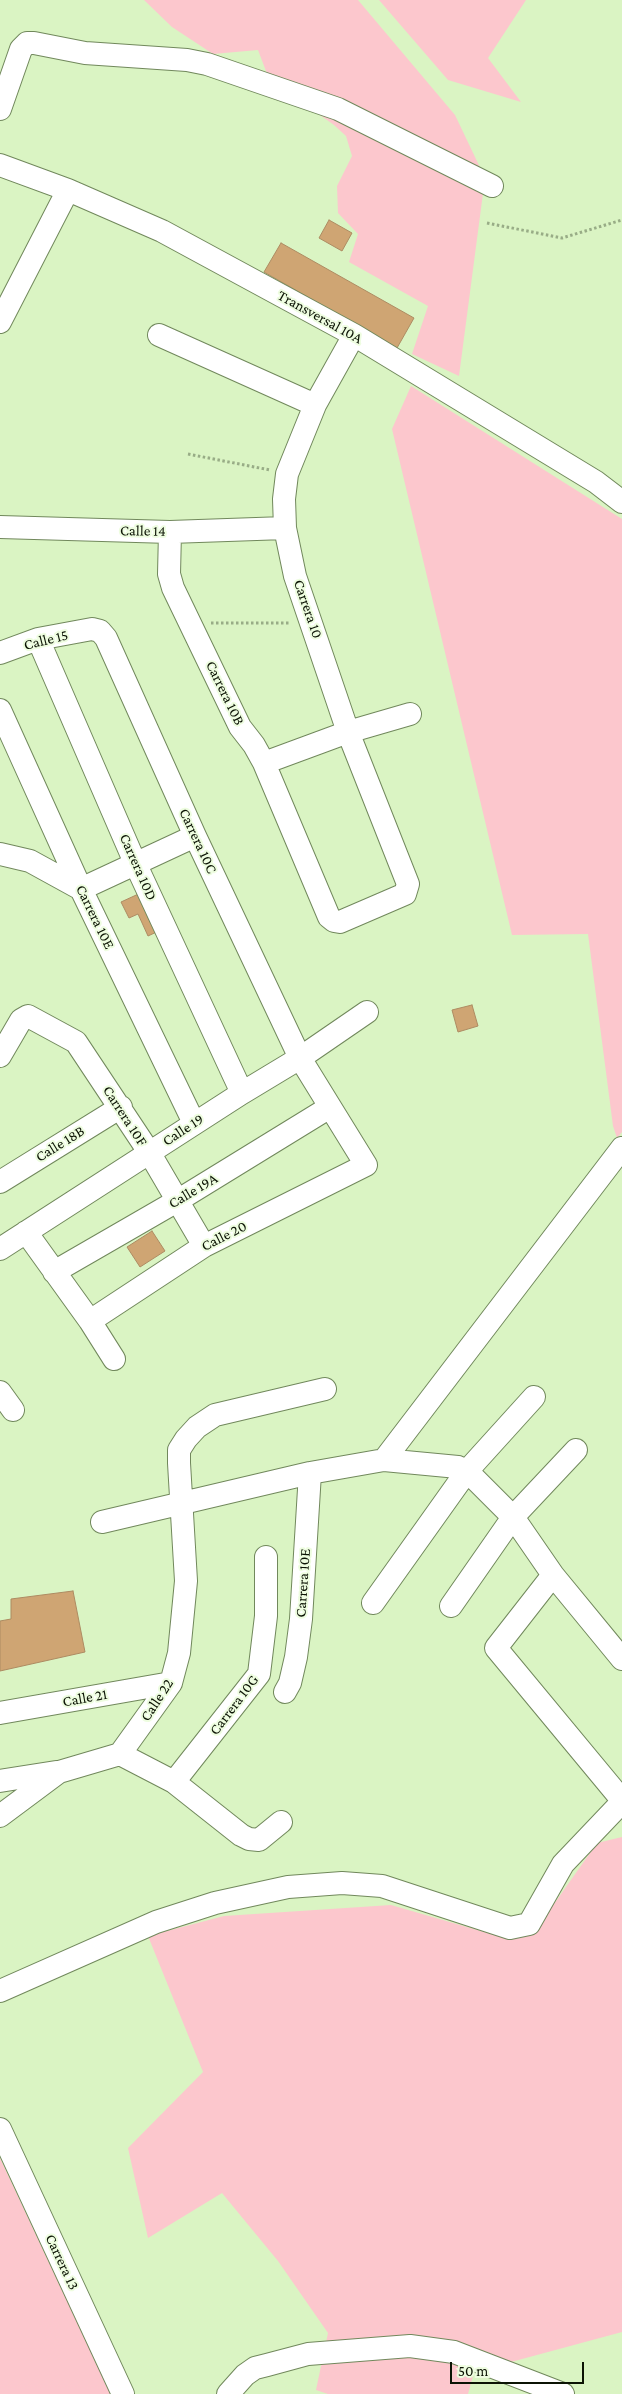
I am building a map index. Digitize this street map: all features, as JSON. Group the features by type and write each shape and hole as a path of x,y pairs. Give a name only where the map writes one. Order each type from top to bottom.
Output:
{"street":[{"path":"0,109 21,49 27,43 34,42 85,53 187,60 207,64 338,109 492,186"},
{"name":"Transversal 10A","path":"0,165 68,190 162,231 354,335 596,482 622,502"},
{"path":"0,322 68,190"},
{"path":"158,335 315,405"},
{"name":"Carrera 10","path":"354,335 315,405 287,474 284,499 285,528 295,576 313,622 348,732 408,884"},
{"name":"Calle 14","path":"0,527 170,532 285,528"},
{"name":"Carrera 10B","path":"170,532 169,574 173,588 240,727 254,744 264,763 329,917 334,921 340,922 405,894 408,884"},
{"name":"Calle 15","path":"0,653 38,640 92,629"},
{"name":"Carrera 10C","path":"92,629 100,631 106,638 195,836 300,1058 366,1165"},
{"name":"Carrera 10D","path":"38,640 136,865 242,1093"},
{"name":"Carrera 10E","path":"0,710 81,889 194,1123"},
{"path":"264,763 348,732 410,714"},
{"path":"0,854 30,861 81,889 195,836"},
{"name":"Calle 19","path":"9,1239 300,1058 367,1012"},
{"name":"Carrera 10F","path":"0,1056 22,1020 31,1016 76,1042 149,1152 204,1246"},
{"name":"Calle 18B","path":"0,1182 120,1107"},
{"name":"Calle 19A","path":"54,1272 177,1201 330,1107"},
{"path":"384,1460 622,1148"},
{"name":"Calle 20","path":"90,1321 204,1246 366,1165"},
{"path":"9,1239 54,1272 90,1321 114,1359"},
{"name":"Calle 22","path":"120,1754 171,1683 179,1653 186,1591 179,1450 197,1427 215,1415 325,1389"},
{"path":"373,1603 467,1472 534,1397"},
{"path":"450,1606 512,1517 576,1450"},
{"path":"102,1522 310,1473 384,1460 458,1467 467,1472 512,1517 553,1575 622,1659"},
{"name":"Carrera 10E","path":"285,1692 290,1683 296,1657 301,1619 310,1473"},
{"name":"Carrera 10G","path":"174,1782 259,1674 266,1616 266,1557"},
{"path":"0,1990 156,1922 215,1902 288,1887 342,1882 382,1886 510,1928 529,1924 563,1864 622,1801 496,1648 553,1575"},
{"name":"Calle 21","path":"0,1713 171,1683"},
{"path":"0,1781 59,1772 120,1754 174,1782 240,1835 249,1839 259,1840 281,1822"},
{"path":"0,1816 59,1772"},
{"name":"Carrera 13","path":"0,2129 123,2394"},
{"path":"228,2394 245,2375 255,2368 308,2354 410,2346 454,2352 563,2394"}],"path":[{"path":"486,223 562,238 622,220"},
{"path":"188,454 287,474"},
{"path":"192,624 313,622"}],"shaded area":[{"path":"144,0 358,0 455,115 485,178 459,376 412,354 428,306 349,262 358,234 338,213 337,186 352,156 346,136 334,125 269,79 258,50 213,54 172,27"},
{"path":"379,0 526,0 488,58 521,102 448,80"},
{"path":"411,386 622,519 622,1132 617,1138 613,1126 588,934 512,935 392,429"},
{"path":"622,1837 622,2332 474,2372 468,2394 328,2394 316,2390 328,2333 278,2261 222,2193 148,2238 128,2148 203,2072 148,1936 224,1916 391,1905 498,1936 537,1928 597,1843"},
{"path":"0,2158 59,2284 113,2394 0,2394"}],"building":[{"path":"329,220 352,233 342,251 319,238"},
{"path":"281,243 414,318 397,348 264,272"},
{"path":"145,891 163,929 148,936 138,914 129,918 121,902"},
{"path":"472,1005 478,1026 458,1032 452,1010"},
{"path":"152,1231 165,1251 140,1267 127,1247"},
{"path":"73,1591 85,1652 0,1671 0,1621 11,1619 11,1599"}]}
